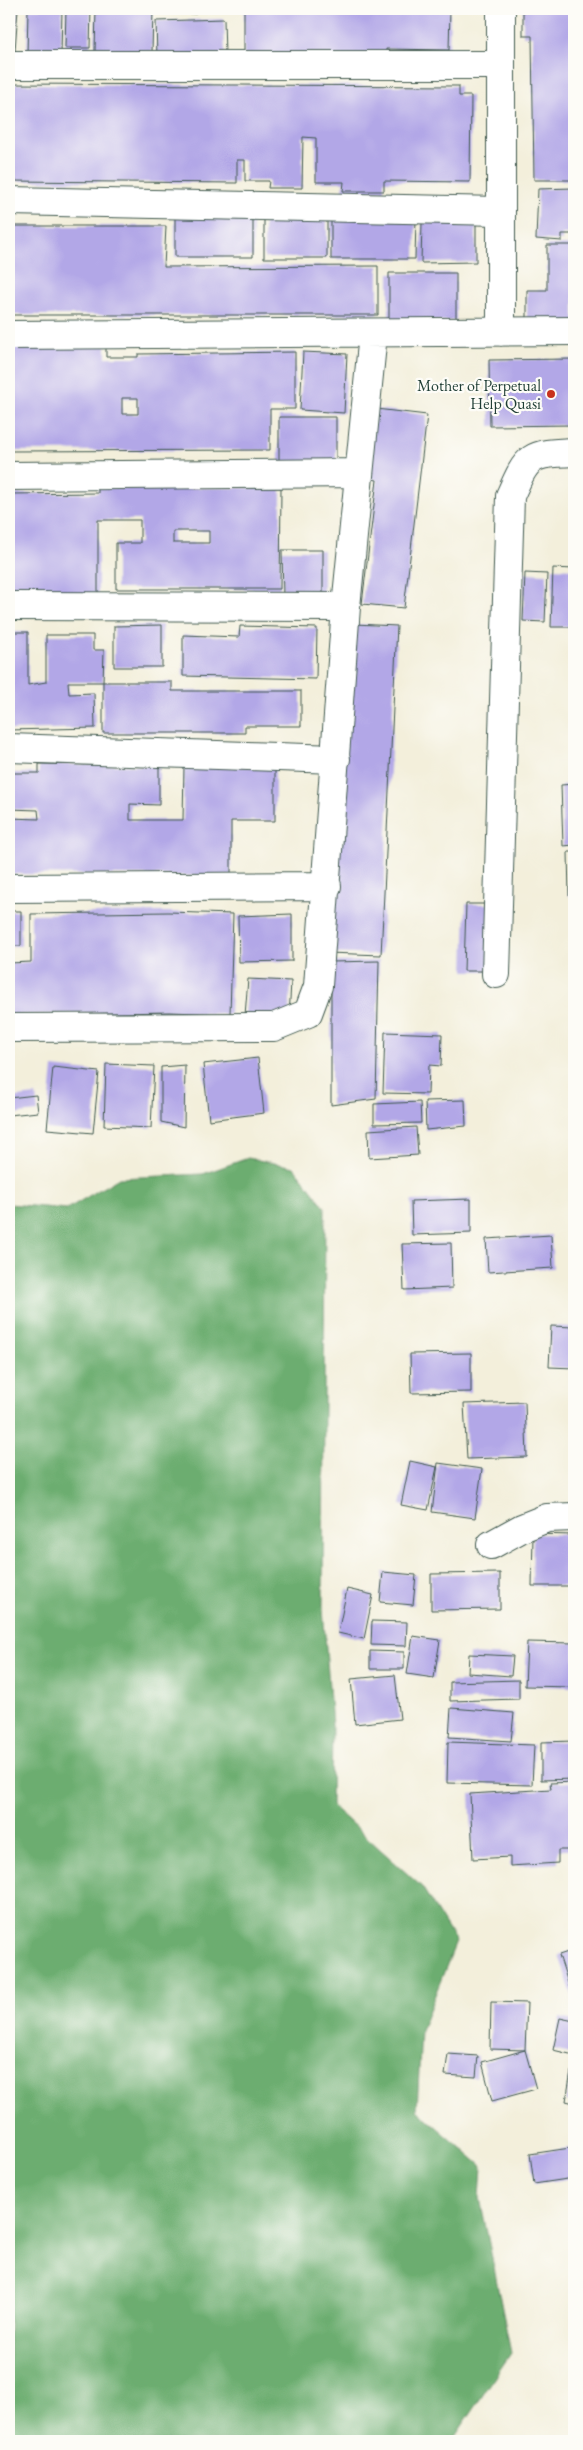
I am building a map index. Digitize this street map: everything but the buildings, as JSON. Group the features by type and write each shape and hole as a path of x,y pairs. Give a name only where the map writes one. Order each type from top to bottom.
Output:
{"street":[{"path":"501,9 501,332"},
{"path":"9,66 502,65"},
{"path":"9,201 500,211"},
{"path":"9,335 373,334 574,331"},
{"path":"9,1028 274,1027 308,1013 318,986 327,886 346,607 373,334"},
{"path":"496,974 510,496 524,465 542,453 574,452"},
{"path":"9,476 359,473"},
{"path":"9,606 346,607"},
{"path":"9,748 336,759"},
{"path":"9,888 327,886"},
{"path":"491,1545 522,1528 547,1518 574,1517"}],"green space":[{"path":"248,1158 294,1167 325,1207 323,1609 332,1725 331,1805 422,1887 456,1942 421,2030 417,2110 482,2166 480,2198 511,2353 452,2441 9,2441 9,1204 67,1209 119,1178 203,1174"}],"place":[{"name":"Mother of Perpetual Help Quasi","path":"551,394"}]}
